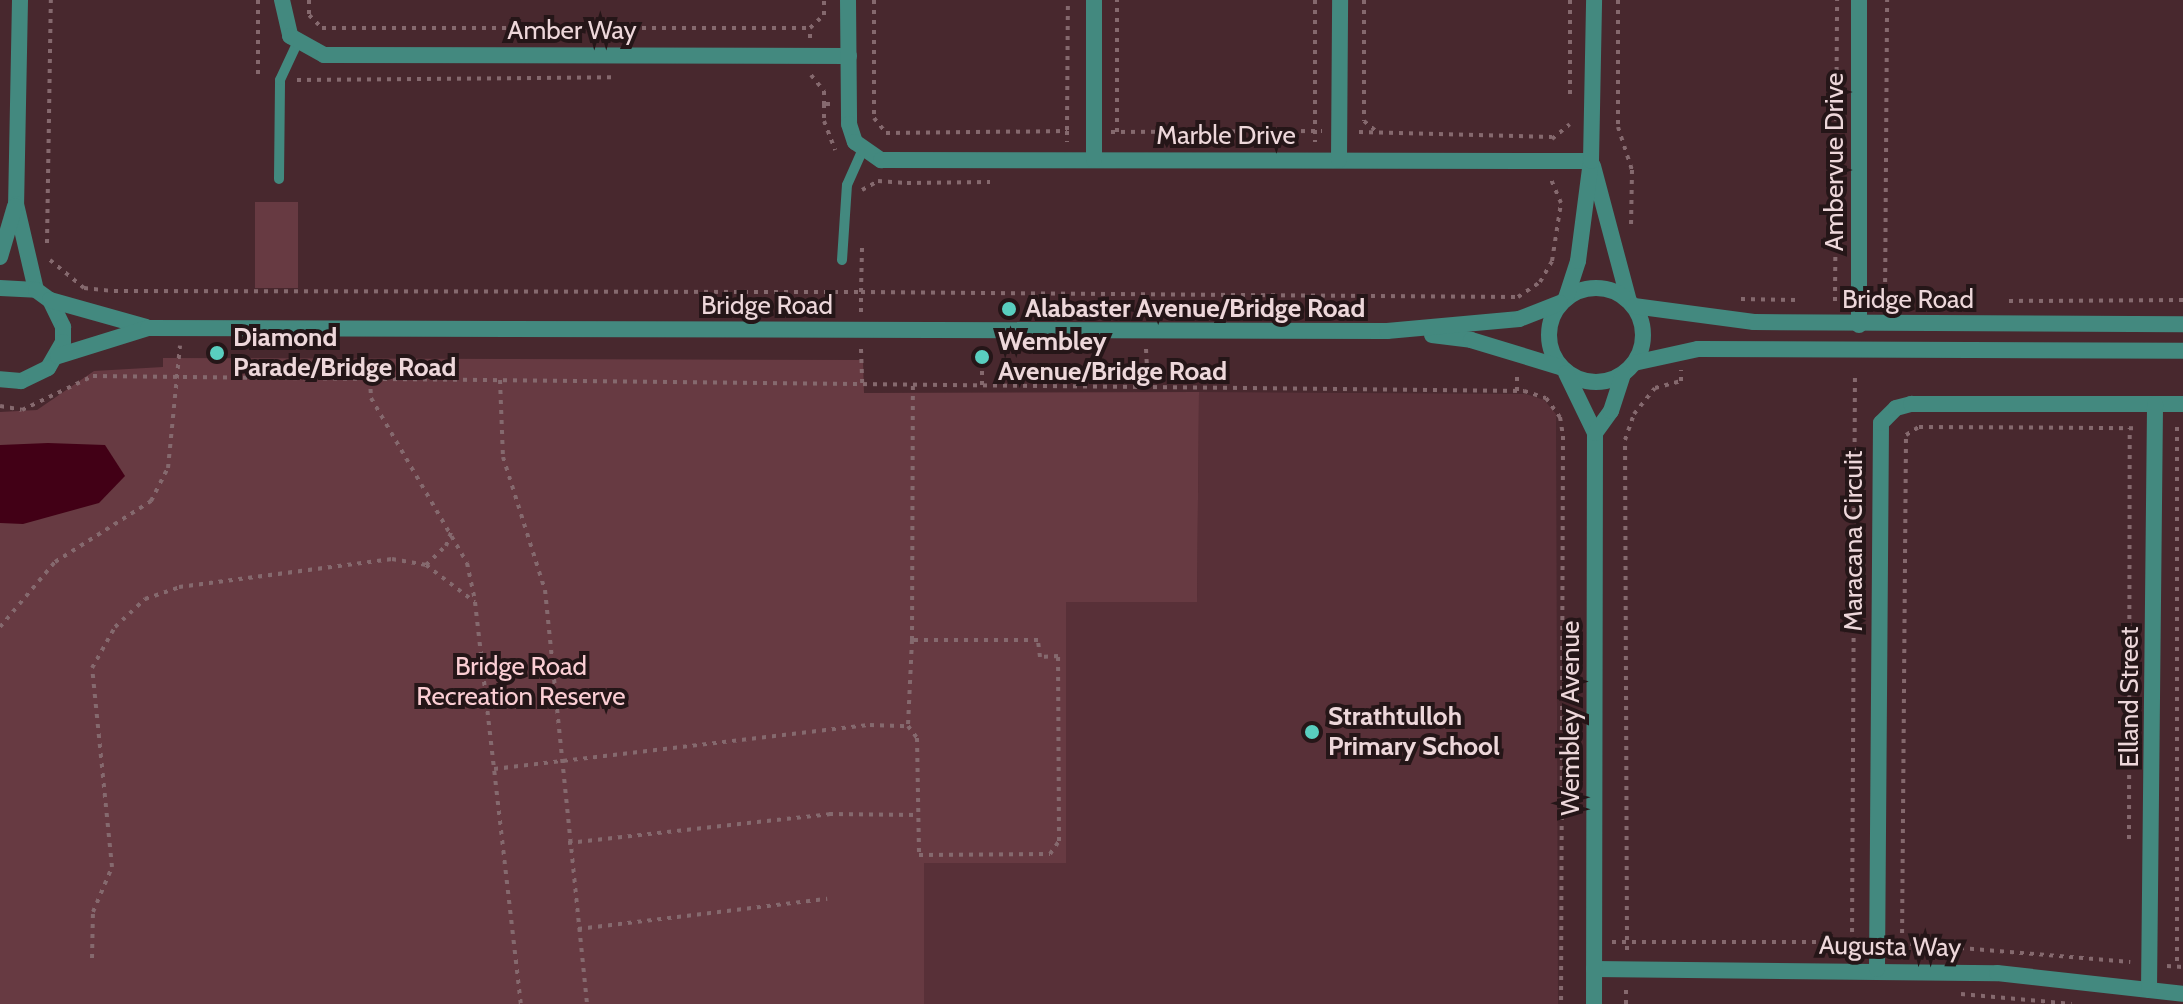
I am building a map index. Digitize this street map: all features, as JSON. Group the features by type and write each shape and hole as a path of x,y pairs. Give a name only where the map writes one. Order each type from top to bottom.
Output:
{"street":[{"path":"0,257 16,204 20,0"},
{"path":"282,0 286,30 297,44"},
{"path":"848,0 849,124 863,149"},
{"path":"1094,0 1094,160"},
{"path":"1339,160 1340,0"},
{"path":"1594,0 1591,161 1578,261 1563,301 1552,315 1548,342 1563,370 1594,383 1629,369"},
{"name":"Ambervue Drive","path":"1859,0 1859,325"},
{"name":"Amber Way","path":"297,44 324,55 849,56"},
{"name":"Marble Drive","path":"863,149 881,160 1591,161"},
{"path":"1591,161 1643,341 1611,411 1595,433"},
{"path":"16,204 43,295 63,327 58,356"},
{"name":"Bridge Road","path":"0,288 43,295 148,328"},
{"path":"1563,301 1591,288 1618,293 1631,304"},
{"name":"Bridge Road","path":"0,379 36,377 58,356 148,328 1387,331 1519,319 1563,301"},
{"name":"Bridge Road","path":"1631,304 1719,320 1859,325 2183,324"},
{"name":"Bridge Road","path":"1387,331 1471,340 1563,370"},
{"name":"Bridge Road","path":"1629,369 1698,349 2183,351"},
{"name":"Wembley Avenue","path":"1563,370 1595,433 1594,1004"},
{"name":"Maracana Circuit","path":"1877,969 1881,423 1896,408 1911,404 2183,404"},
{"name":"Elland Street","path":"2149,990 2155,404"},
{"name":"Augusta Way","path":"1594,969 1877,969 1997,973 2183,994"}],"lane":[{"path":"279,179 280,80 297,44"},
{"path":"842,260 847,185 863,149"}],"path":[{"path":"51,0 45,230 49,258 65,277 84,288 1518,297"},
{"path":"258,0 258,80"},
{"path":"309,0 309,15 322,28 810,28"},
{"path":"1068,0 1067,131 1339,131 1552,137 1570,128 1570,0"},
{"path":"1117,0 1117,132"},
{"path":"1315,0 1315,160"},
{"path":"1364,0 1364,121 1378,132"},
{"path":"1618,0 1618,127 1632,170 1631,233"},
{"path":"1835,301 1837,0"},
{"path":"1885,302 1887,0"},
{"path":"795,76 811,76"},
{"path":"280,80 623,77"},
{"path":"1552,137 1551,185 1561,203 1552,261 1578,261"},
{"path":"862,205 862,190 878,181 906,183"},
{"path":"862,234 862,384"},
{"path":"1733,298 1802,301"},
{"path":"0,627 55,562 151,501 168,468 182,328"},
{"path":"982,330 982,385"},
{"path":"1852,942 1855,374"},
{"path":"0,406 22,410 93,376 1517,391 1546,398 1560,417 1563,436 1561,1004"},
{"path":"370,379 371,398 451,530 467,563 475,602 521,1004"},
{"path":"500,380 503,457 545,590 559,761 587,1004"},
{"path":"912,640 1038,640 1040,657 1058,656 1059,828 1050,854 919,855 917,738 908,726 912,640 913,384"},
{"path":"1626,1004 1625,440 1634,414"},
{"path":"1902,943 1906,435 1919,427 2180,427 2177,967"},
{"path":"2129,852 2130,428"},
{"path":"426,565 446,546 451,530"},
{"path":"92,958 93,912 112,867 92,668 115,627 145,599 179,587 392,559 426,565 475,602"},
{"path":"494,769 870,725 908,726"},
{"path":"568,843 829,814 918,815"},
{"path":"578,929 827,899"},
{"path":"2129,946 2129,962"}],"shaded area":[{"name":"Strathtulloh Primary School","path":"1199,392 1526,394 1544,400 1556,414 1558,1004 924,1004 924,863 1066,862 1066,602 1197,601"},
{"path":"0,445 105,445 125,476 99,503 23,524 0,523"}],"green space":[{"path":"255,202 298,202 298,288 255,288"},
{"name":"Bridge Road Recreation Reserve","path":"163,358 863,360 864,393 1199,392 1197,602 1066,602 1066,863 924,863 924,1004 0,1004 0,412 37,410 94,371 163,367"}],"place":[{"name":"Alabaster Avenue/Bridge Road","path":"1009,309"},
{"name":"Diamond Parade/Bridge Road","path":"217,353"},
{"name":"Wembley Avenue/Bridge Road","path":"982,357"},
{"name":"Strathtulloh Primary School","path":"1312,732"}]}
